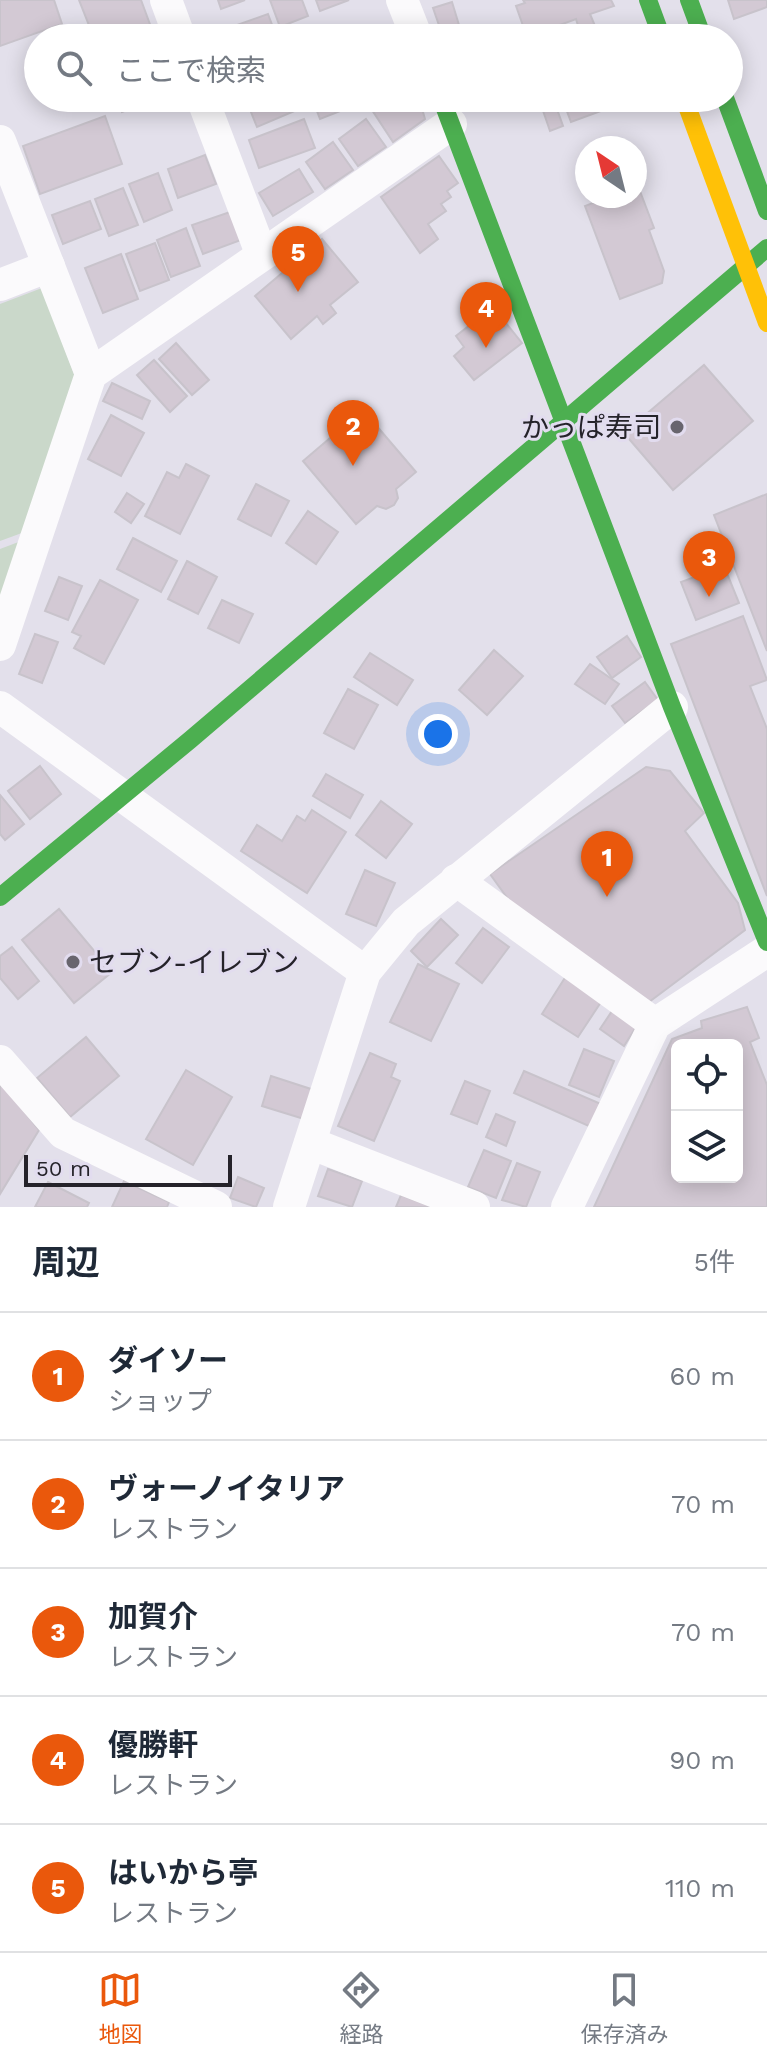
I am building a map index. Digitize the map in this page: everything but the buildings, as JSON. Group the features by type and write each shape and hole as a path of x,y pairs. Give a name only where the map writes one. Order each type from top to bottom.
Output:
{"main road":[{"path":"648,0 657,24"},
{"path":"689,0 698,24"},
{"path":"446,112 672,707 767,942"},
{"path":"689,112 767,323"},
{"path":"730,112 767,211"},
{"path":"0,897 767,248"}],"street":[{"path":"166,0 175,24"},
{"path":"402,0 411,24"},
{"path":"207,112 261,253"},
{"path":"0,645 91,374 261,253 445,112"},
{"path":"0,141 91,374"},
{"path":"0,285 49,266"},
{"path":"0,707 365,972"},
{"path":"289,1207 365,972 406,922 672,707"},
{"path":"456,880 655,1024"},
{"path":"567,1207 655,1024 767,951"},
{"path":"0,1061 63,1133 216,1207"},
{"path":"310,1143 474,1207"}],"green space":[{"path":"42,288 75,377 30,530 0,541 0,304"},
{"path":"29,538 0,618 0,549"}],"traffic: fast":[{"path":"648,0 657,24"},
{"path":"689,0 698,24"},
{"path":"446,112 672,707 767,942"},
{"path":"730,112 767,211"},
{"path":"0,897 190,740 767,248"}],"traffic: slow":[{"path":"689,112 767,323"}],"place":[{"name":"はいから亭","path":"298,292"},
{"name":"優勝軒","path":"486,348"},
{"name":"かっぱ寿司","path":"677,427"},
{"name":"ヴォーノイタリア","path":"353,466"},
{"name":"加賀介","path":"709,597"},
{"name":"ダイソー","path":"607,897"},
{"name":"セブン-イレブン","path":"73,962"}]}
